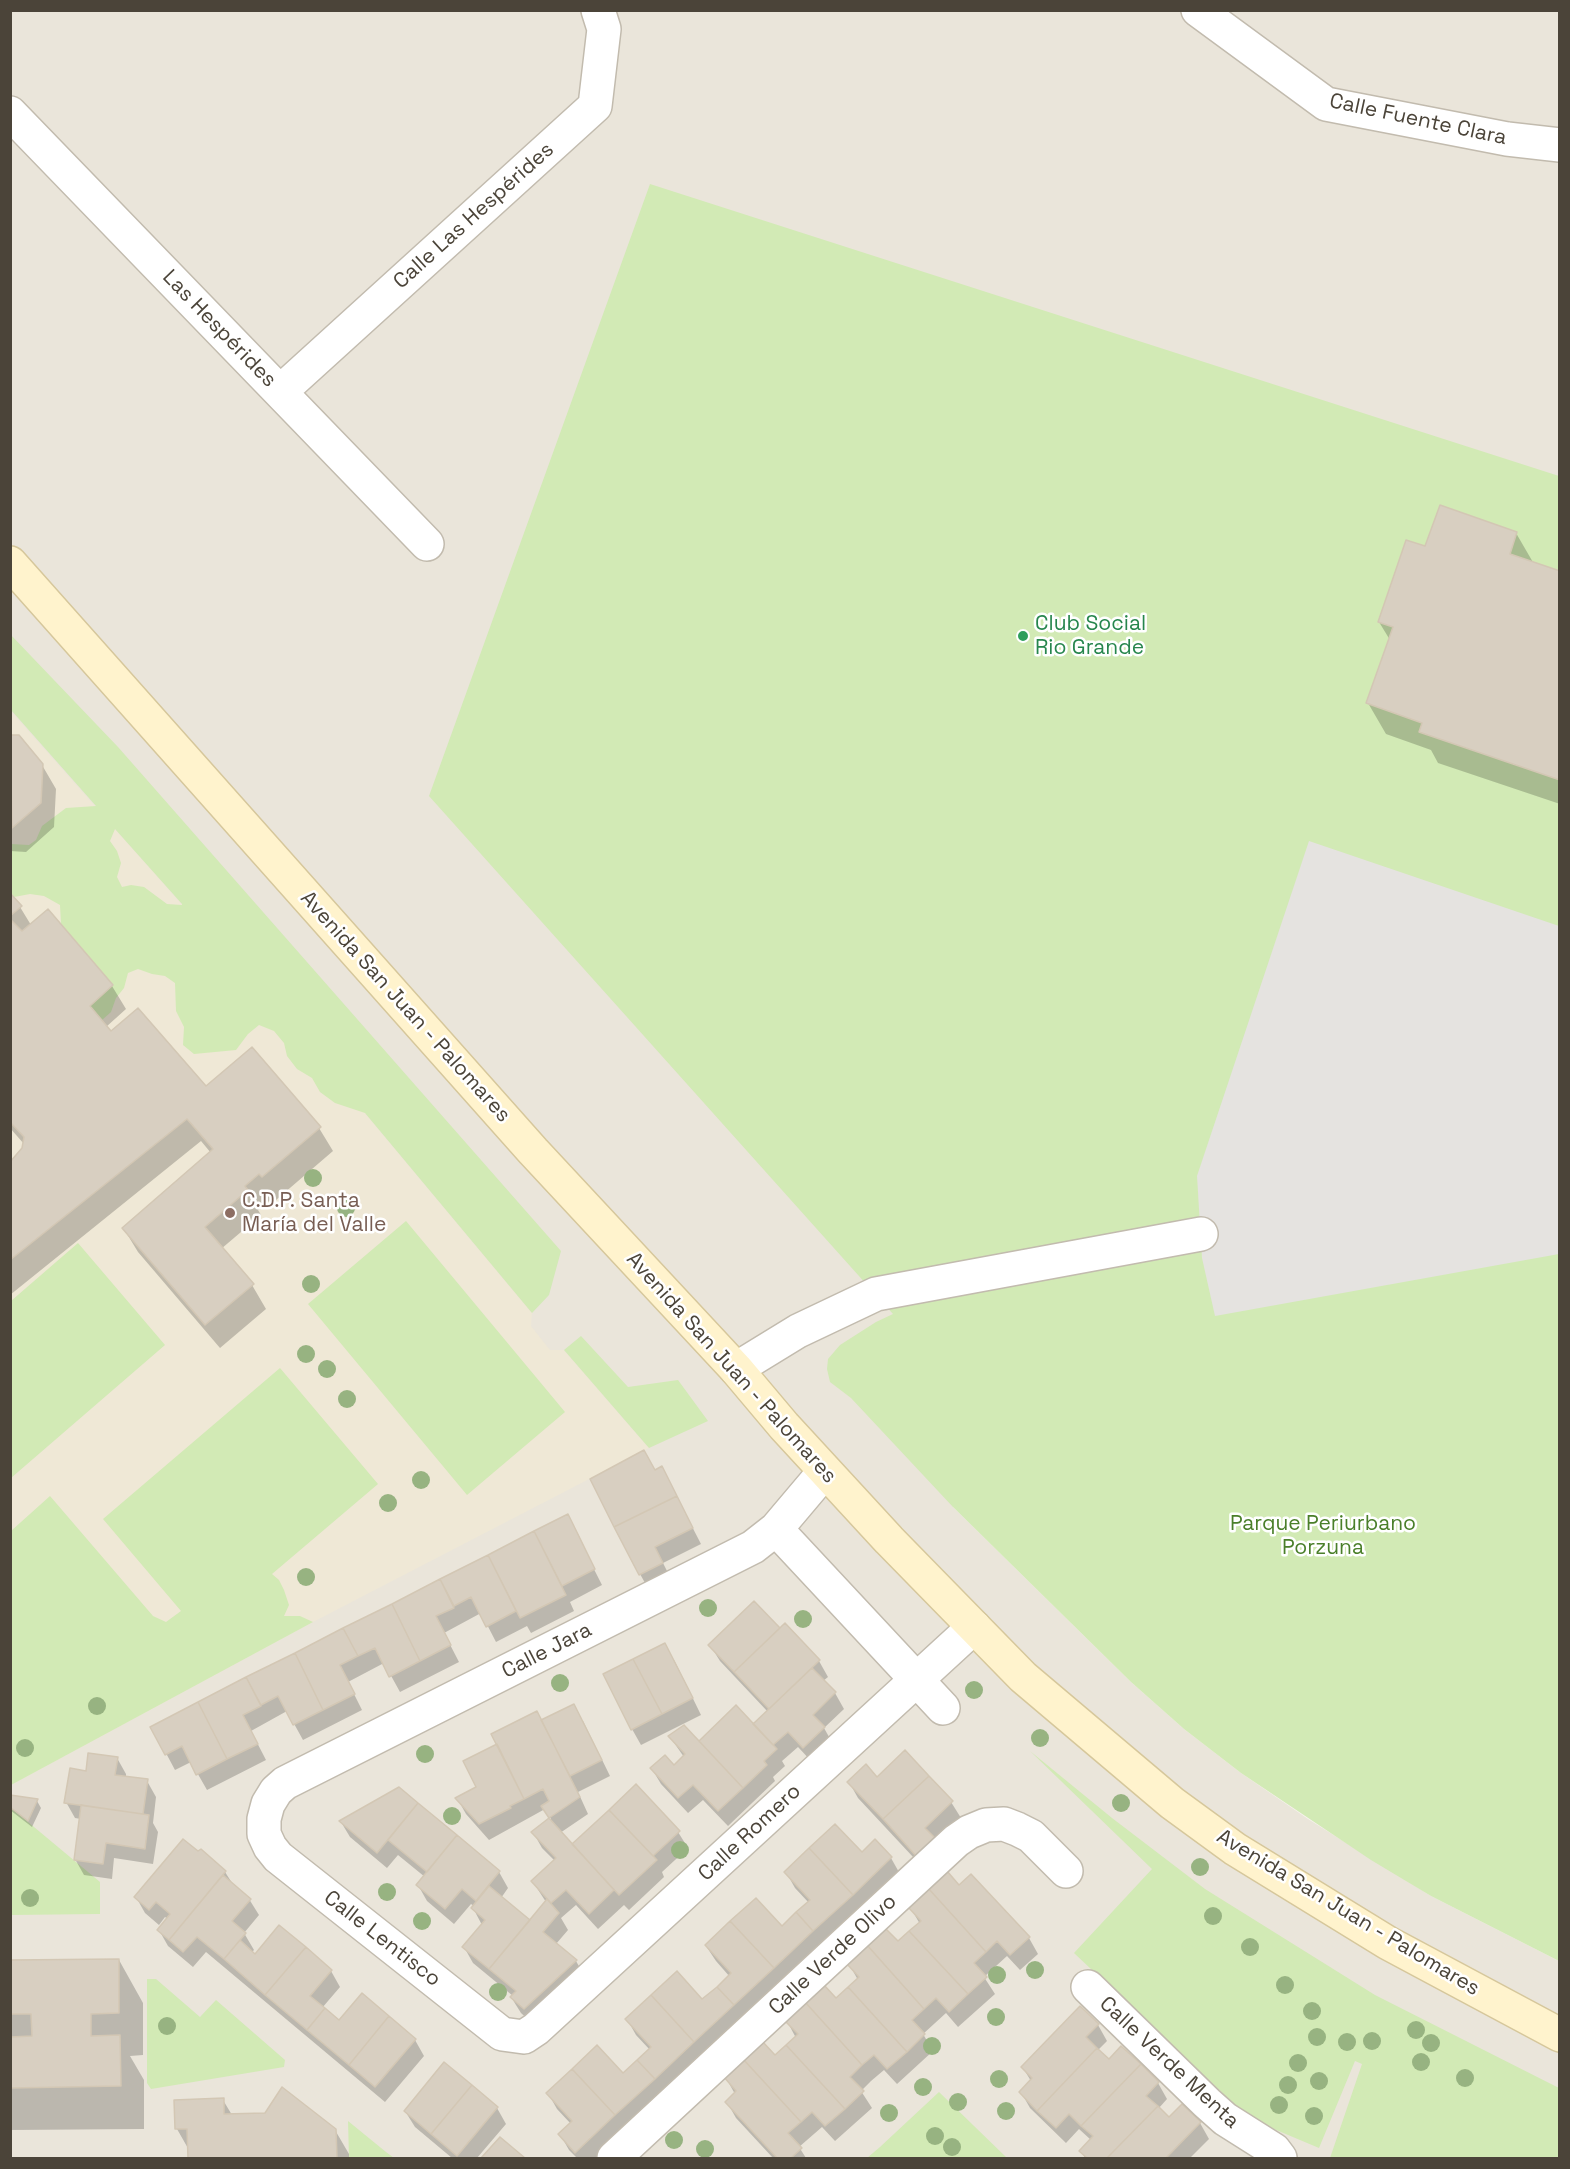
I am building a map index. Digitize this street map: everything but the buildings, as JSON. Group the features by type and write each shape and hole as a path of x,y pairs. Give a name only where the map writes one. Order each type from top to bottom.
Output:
{"street":[{"name":"Calle Las Hespérides","path":"280,392 595,106 604,29 598,10"},
{"name":"Calle Fuente Clara","path":"1198,10 1326,104 1507,139 1560,145"},
{"name":"Las Hespérides","path":"10,113 427,544"},
{"name":"Avenida San Juan - Palomares","path":"12,566 533,1151 736,1369 825,1472 1023,1677 1172,1803 1235,1849 1388,1943 1560,2035"},
{"path":"736,1369 798,1331 876,1294 1201,1234"},
{"name":"Calle Jara","path":"264,1819 268,1804 276,1791 285,1783 753,1547 776,1530 825,1472"},
{"path":"776,1530 943,1708"},
{"name":"Calle Romero","path":"524,2037 536,2029 975,1627"},
{"name":"Calle Lentisco","path":"264,1819 264,1834 278,1857 502,2034 524,2037"},
{"name":"Calle Verde Olivo","path":"614,2158 956,1841 969,1832 986,1825 1004,1824 1017,1829 1031,1836 1066,1871"},
{"name":"Calle Verde Menta","path":"1088,1987 1207,2103 1225,2119 1274,2150 1280,2158"}],"shaded area":[{"path":"11,11 1559,11 1559,1254 953,1507 1131,1682 1184,1729 1241,1773 1308,1819 1431,1896 1559,1961 1559,2158 11,2158"},
{"name":"C.D.P. Santa María del Valle","path":"10,710 340,1083 532,1313 531,1326 550,1350 564,1350 649,1448 313,1622 11,1785"},
{"path":"1309,841 1559,926 1559,1254 1215,1316 1202,1258 1197,1176"}],"green space":[{"name":"Club Social Rio Grande","path":"650,184 1559,476 1559,1961 1431,1896 1371,1860 1241,1773 1184,1729 1131,1682 953,1507 851,1398 830,1382 827,1369 828,1359 840,1345 893,1314 429,796"},
{"path":"10,634 118,747 561,1251 549,1295 532,1313 365,1113 335,1103 320,1092 312,1078 297,1069 287,1056 284,1043 274,1031 259,1025 248,1034 236,1050 194,1054 183,1045 184,1027 176,1011 175,983 165,976 138,969 128,973 124,988 116,998 111,1012 102,1020 90,1006 113,985 61,924 60,905 44,896 30,894 14,897 11,893 11,844 29,845 36,840 42,826 66,808 96,806 11,710","holes":["115,829 182,904 167,904 144,887 131,885 122,887 117,877 121,863 110,841"]},
{"path":"406,1221 565,1412 467,1495 308,1304"},
{"path":"78,1243 165,1345 11,1478 11,1301"},
{"path":"581,1336 628,1387 678,1380 708,1421 649,1448 564,1350"},
{"path":"280,1368 378,1484 272,1574 279,1580 289,1605 284,1616 300,1616 313,1622 11,1785 11,1531 50,1496 153,1616 166,1622 181,1611 103,1519"},
{"path":"1030,1751 1112,1818 1205,1889 1375,1995 1559,2088 1559,2158 1330,2158 1362,2064 1355,2061 1319,2148 1250,2119 1074,1953 1152,1869"},
{"path":"10,1807 100,1882 100,1914 11,1915"},
{"path":"147,1979 156,1979 200,2017 216,2000 285,2060 284,2067 151,2089 147,2083"},
{"path":"939,2092 1007,2158 867,2158 880,2147"},
{"path":"348,2121 386,2152 394,2158 349,2158"}],"place":[{"name":"Club Social Rio Grande","path":"1023,636"},
{"name":"C.D.P. Santa María del Valle","path":"230,1213"}],"park label":[{"name":"Parque Periurbano Porzuna","path":"1323,1536"}]}
